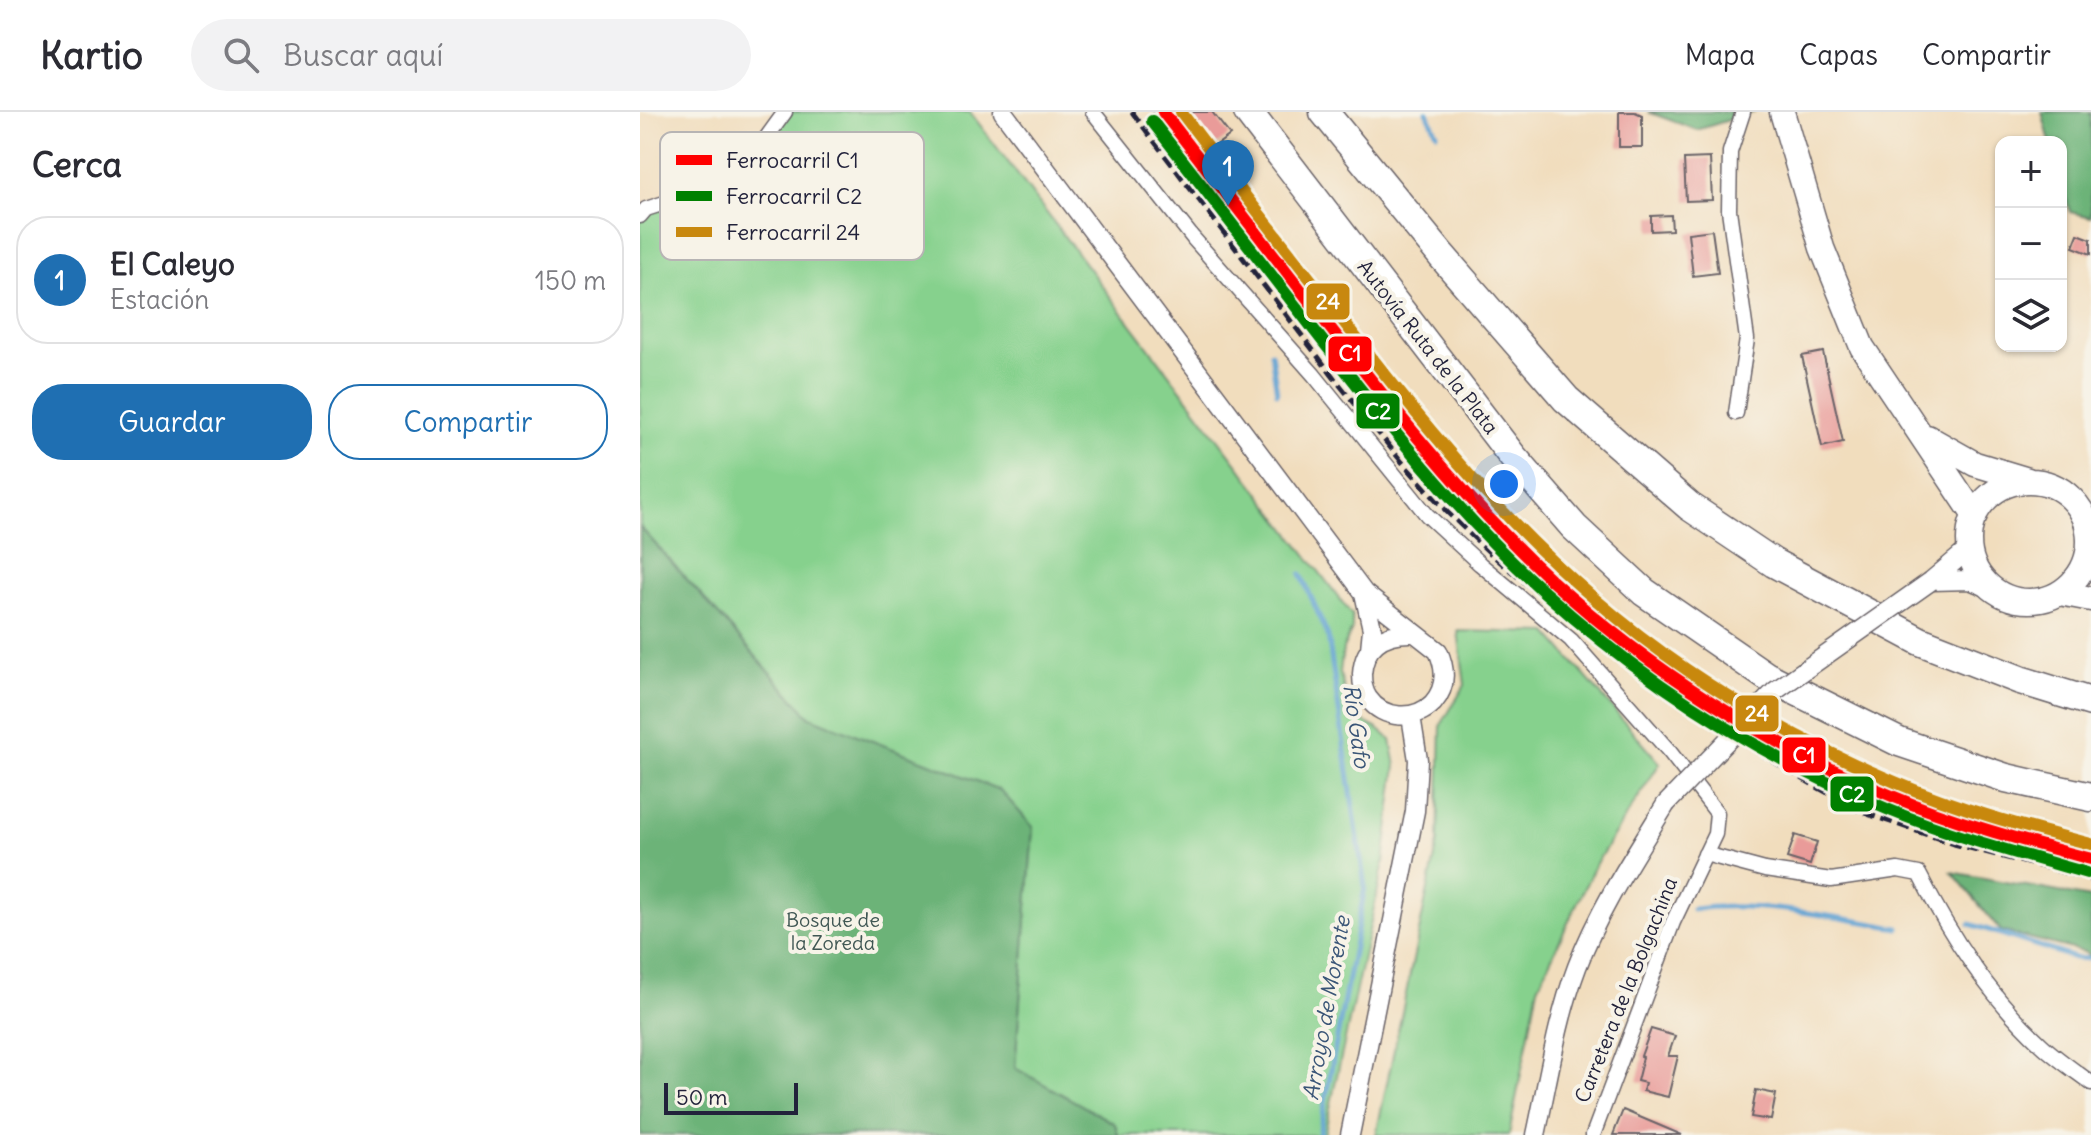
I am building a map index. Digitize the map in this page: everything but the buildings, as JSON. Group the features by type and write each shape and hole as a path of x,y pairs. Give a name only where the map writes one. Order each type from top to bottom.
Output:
{"highway":[{"name":"Autovía Ruta de la Plata","path":"1248,112 1513,457 1574,527 1644,592 1766,676 1899,742 2006,778 2091,797"},
{"path":"1324,112 1441,255 1566,399 1689,506 1774,563 1920,641 2020,680 2091,702"},
{"path":"1782,112 1822,248 1862,347 1975,516"},
{"path":"1919,432 1975,464 2053,486 2068,495 2079,508 2087,524 2090,544 2086,561 2074,581 2060,593 2028,601 2013,599 1994,590 1977,570 1969,549 1970,531 1985,500 2010,484 2031,481"},
{"path":"2060,593 2091,599"}],"street":[{"path":"771,132 785,112"},
{"path":"1003,112 1364,593 1438,651 1444,664 1444,681 1438,697 1426,709 1411,716 1396,716 1381,711 1367,698 1361,682 1363,660 1381,638 1396,632 1413,633"},
{"name":"Carretera de la Bolgachina","path":"1093,112 1193,238 1314,375 1427,515 1571,640 1669,751 1717,813 1715,834 1673,922 1593,1135"},
{"path":"1736,413 1747,339 1729,210 1730,152 1743,112"},
{"path":"640,216 646,209 660,204"},
{"name":"Carretera de la Bolgachina","path":"1536,1135 1558,1034 1577,967 1614,890 1666,804 1775,691 1931,581 1969,549"},
{"path":"1931,581 1970,580 1994,590"},
{"path":"1364,593 1372,629 1370,649"},
{"path":"1350,1135 1415,811 1418,760 1411,716"},
{"path":"1705,854 1765,870 1831,880 1898,870 1919,874 1949,932 1991,992 2042,1046 2091,1083"}],"green space":[{"path":"785,112 970,112 1352,615 1352,629 1343,649 1340,672 1345,694 1360,720 1391,740 1396,766 1384,862 1324,1135 1118,1135 1115,1124 1015,1068 1033,827 1000,790 810,717 640,527 640,216 660,208 660,260 924,260 924,132 768,132"},
{"path":"1648,112 1755,112 1697,130"},
{"path":"2042,112 2091,112 2091,217 2070,212 2067,201 2067,136 2048,136"},
{"name":"Bosque de la Zoreda","path":"640,527 810,717 1000,790 1033,827 1015,1068 1115,1124 1118,1135 640,1135"},
{"path":"1458,631 1548,633 1660,763 1595,865 1538,987 1509,1135 1376,1135 1438,842 1441,725 1465,685"},
{"path":"1952,872 2091,898 2091,957 2084,952 2001,931"}],"waterway":[{"name":"Río Gafo","path":"1427,112 1437,133"},
{"path":"1271,353 1277,393"},
{"name":"Río Gafo","path":"1301,574 1328,636 1365,887 1319,1135"},
{"name":"Río Gafo","path":"1693,909 1770,909 1899,928"},
{"name":"Río Gafo","path":"1970,924 2075,958 2091,959"}],"railway":[{"path":"1132,112 1402,462 1447,512 1490,553 1576,627 1660,692 1859,811 1954,844 2091,880"},
{"path":"1152,112 1414,451 1470,514 1530,572"}],"rail line":[{"name":"C1","path":"1163,112 1430,452 1519,549 1589,613 1712,703 1846,776 1941,815 2091,859"},
{"name":"24","path":"1181,112 1363,347 1457,461 1559,567 1630,628 1738,703 1855,764 1967,809 2091,844"},
{"name":"C2","path":"1152,121 1421,464 1511,561 1582,624 1706,715 1794,766 1936,828 2087,873"}],"place":[{"name":"El Caleyo","path":"1228,206"}],"water label":[{"name":"Arroyo de Morente","path":"1326,1008"}]}
